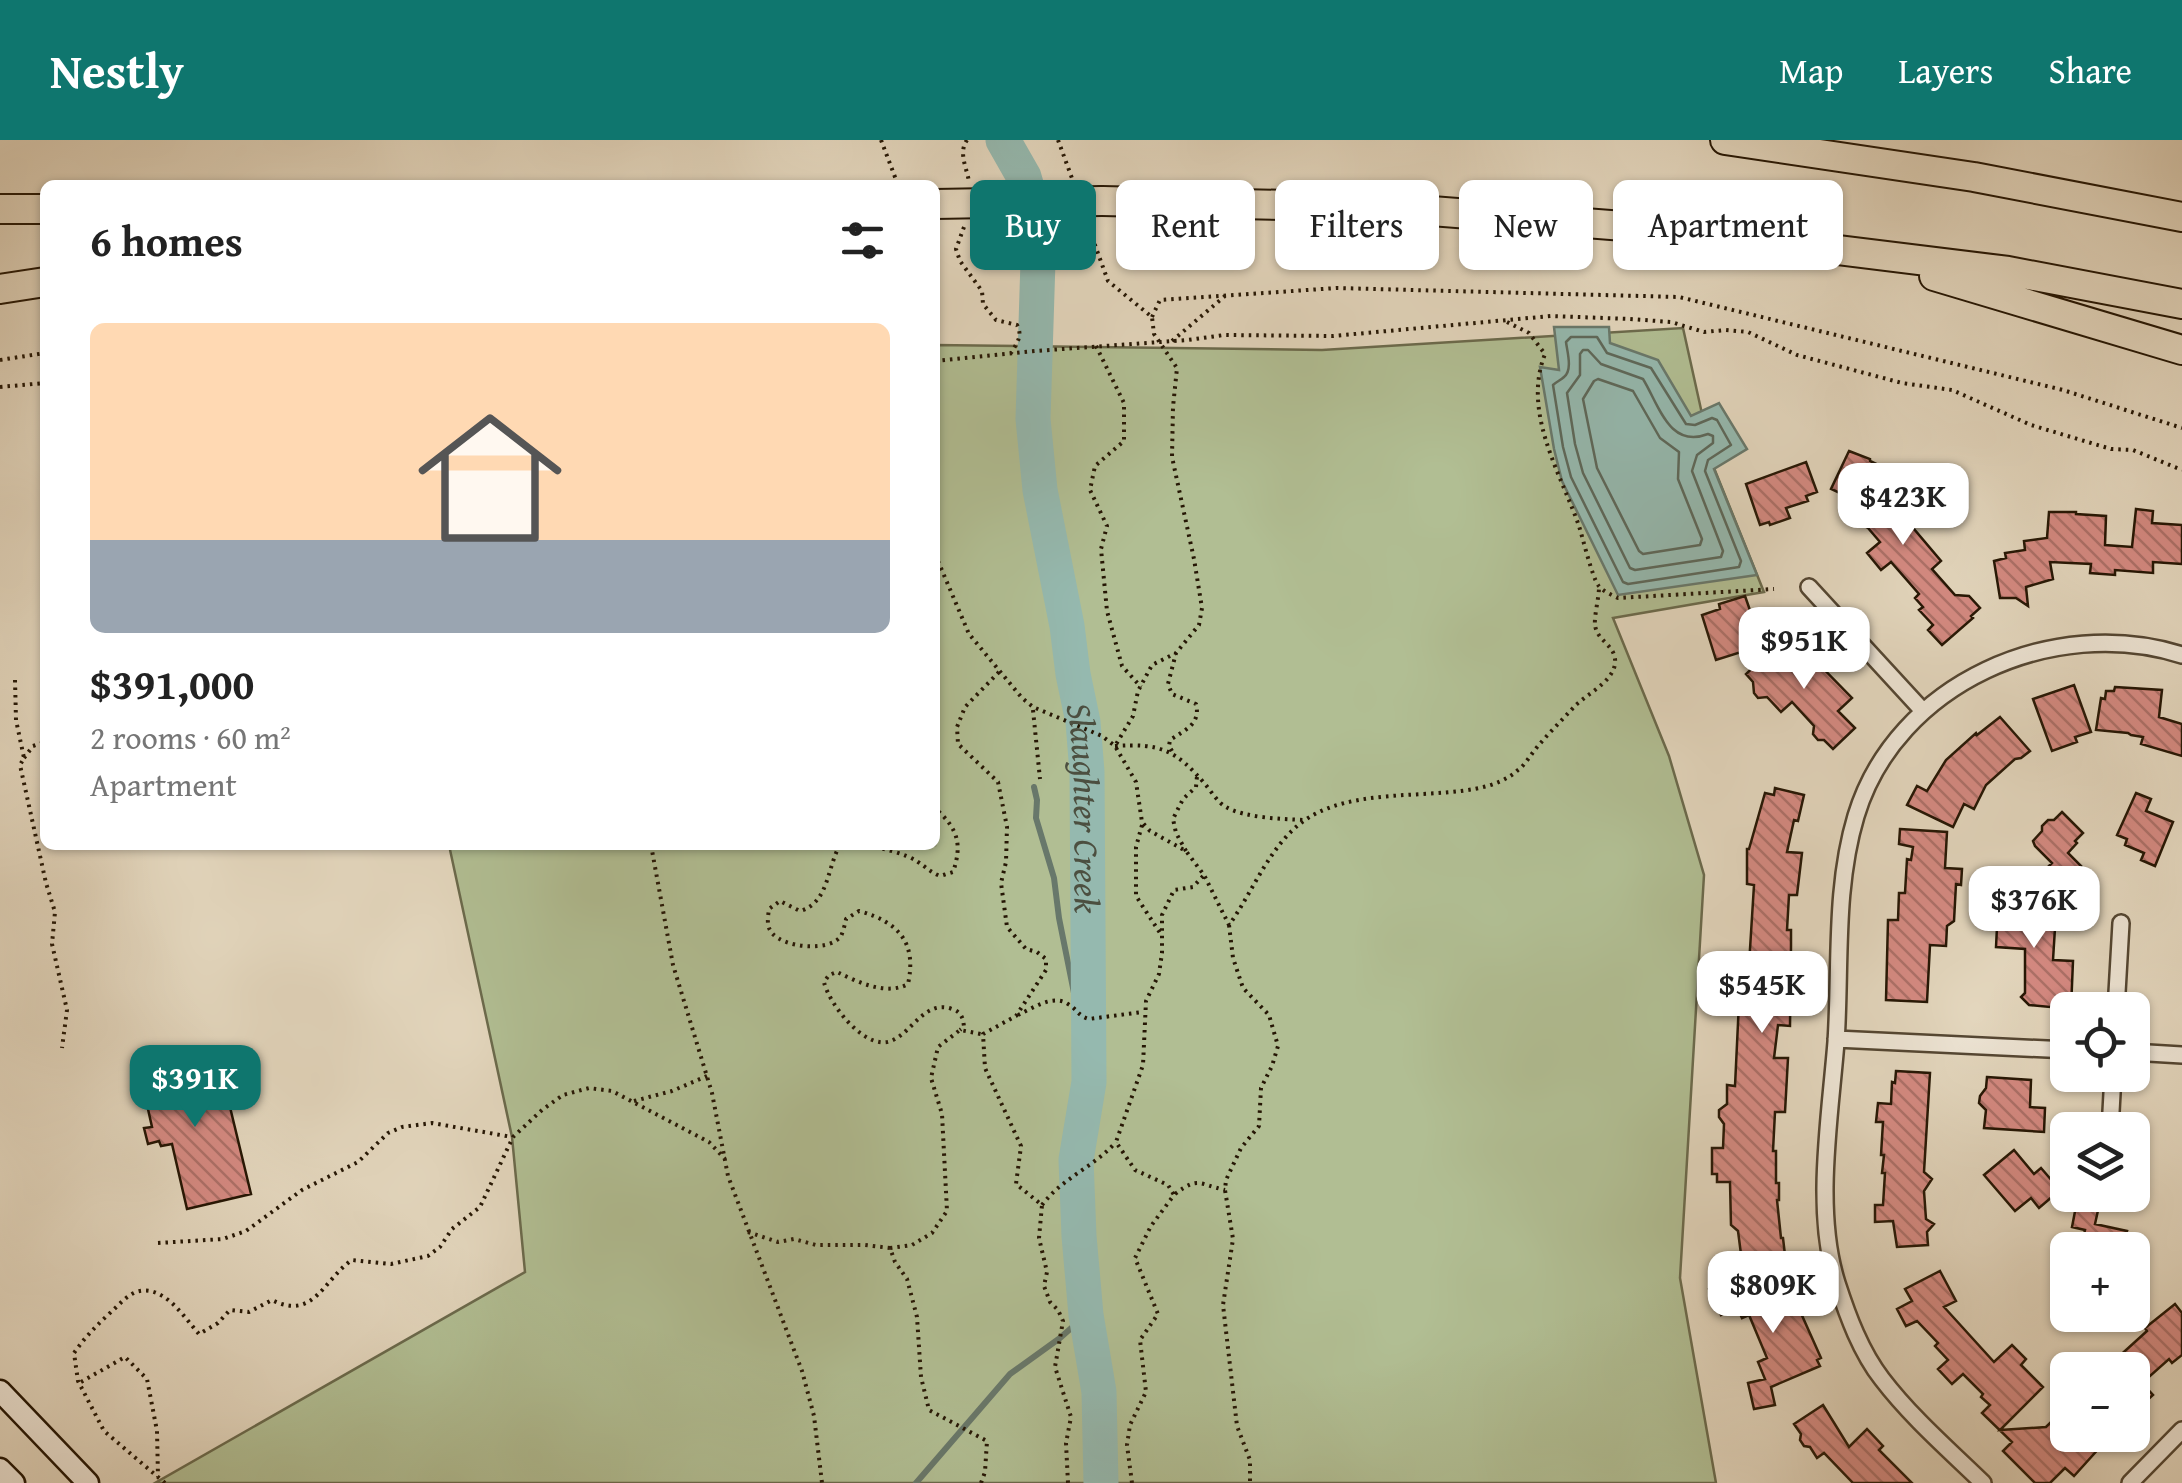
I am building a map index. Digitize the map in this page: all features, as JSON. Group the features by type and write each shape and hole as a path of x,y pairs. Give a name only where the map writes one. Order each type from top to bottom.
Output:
{"highway":[{"path":"1725,140 1974,177 2182,217"},
{"path":"940,204 970,204"},
{"path":"1096,206 1346,206 1675,230 2008,271 2182,304"},
{"path":"0,210 40,208"},
{"path":"1850,252 2182,350"},
{"path":"0,289 40,283"}],"main road":[{"path":"0,1391 88,1483"},
{"path":"0,1468 14,1483"}],"street":[{"path":"1809,587 1923,712"},
{"path":"1982,1483 1882,1379 1858,1337 1830,1260 1825,1189 1842,880 1856,815 1867,785 1886,754 1923,712 1965,682 2010,659 2079,644 2110,642 2162,648 2182,655"},
{"path":"2117,992 2121,922"},
{"path":"1836,1039 2050,1049"},
{"path":"2150,1053 2182,1055"},
{"path":"2130,1483 2182,1430"}],"path":[{"path":"881,140 896,180"},
{"path":"967,140 962,154 969,180 967,197"},
{"path":"1058,140 1077,180"},
{"path":"965,214 956,250 982,291 983,304 996,320 1017,325 1020,338 1011,353"},
{"path":"1096,234 1108,281 1152,317"},
{"path":"1304,820 1267,818 1225,807 1169,746 1170,740 1194,724 1198,714 1196,704 1172,694 1168,684 1176,654 1198,624 1202,608 1172,456 1177,368 1154,334 1152,317 1160,300 1337,288 1679,297 2063,390 2182,428"},
{"path":"1171,341 1225,296"},
{"path":"940,360 1224,335 1334,336 1551,316 1672,322 1704,332 1748,332 1797,355 1902,384 1952,390 2031,425 2111,449 2133,450 2182,470"},
{"path":"1229,925 1268,862 1304,820 1342,802 1475,790 1518,772 1586,694 1612,674 1614,650 1601,638 1595,624 1599,587 1570,501 1550,459 1542,424 1538,386 1545,354 1528,332 1503,320"},
{"path":"1096,346 1124,403 1124,441 1094,466 1090,490 1107,526 1101,549 1107,612 1122,666 1140,687"},
{"path":"0,360 40,354"},
{"path":"0,387 40,383"},
{"path":"940,566 969,634 1034,708 1102,736 1115,746 1136,782 1142,822 1136,847 1136,896 1162,936"},
{"path":"1599,587 1618,598 1774,589"},
{"path":"1115,746 1133,716 1140,687 1152,666 1176,654"},
{"path":"1000,671 965,707 957,727 958,744 998,782 1007,827 1001,883 1007,927 1026,949 1046,959 1046,970 1016,1016"},
{"path":"15,680 16,720 24,758"},
{"path":"1034,708 1040,779"},
{"path":"40,744 33,746 20,765 55,912 52,944 67,1010 62,1048"},
{"path":"1115,746 1140,745 1172,752"},
{"path":"1198,775 1196,787 1183,799 1173,819 1176,833 1204,875 1229,925 1233,958 1243,988 1269,1015 1278,1046 1261,1088 1260,1126 1242,1148 1225,1190 1233,1239 1223,1305 1237,1426 1250,1460 1250,1483"},
{"path":"884,850 920,862 940,876 953,872 958,855 953,826 940,813"},
{"path":"1142,822 1150,831 1186,851"},
{"path":"652,850 673,965 708,1076 728,1176 802,1370 814,1416 822,1483"},
{"path":"748,1232 778,1242 794,1239 816,1245 912,1246 932,1233 947,1211 942,1114 931,1078 938,1047 964,1027 963,1018 957,1010 942,1006 928,1011 890,1042 873,1042 852,1027 827,993 824,982 828,975 837,972 863,984 898,990 908,984 913,962 900,931 878,916 859,911 846,920 841,935 831,944 802,946 788,944 772,933 767,922 769,909 780,901 800,911 812,908 825,889 838,850"},
{"path":"1146,1022 1142,1012 1159,974 1162,915 1174,890 1193,887 1204,875"},
{"path":"960,1030 983,1034 1057,999 1066,1001 1082,1018 1142,1012"},
{"path":"1068,1483 1066,1443 1072,1417 1055,1367 1063,1321 1044,1286 1047,1272 1039,1238 1042,1205 1055,1188 1104,1156 1116,1142 1143,1058 1146,1001"},
{"path":"983,1034 986,1068 1020,1146 1016,1184 1042,1205"},
{"path":"634,1101 672,1092 708,1076"},
{"path":"165,1483 104,1431 79,1384 74,1354 87,1334 125,1298 146,1290 160,1295 199,1334 230,1310 249,1312 272,1300 283,1306 299,1307 313,1300 340,1268 352,1260 391,1264 428,1256 452,1229 480,1207 512,1137 563,1095 588,1088 612,1091 634,1101 708,1142 724,1159"},
{"path":"158,1243 222,1239 246,1230 302,1190 358,1162 388,1133 402,1127 432,1123 512,1137"},
{"path":"1116,1142 1135,1170 1168,1185 1174,1195"},
{"path":"1132,1483 1127,1445 1130,1425 1146,1392 1140,1340 1158,1314 1135,1258 1151,1226 1186,1185 1196,1181 1225,1190"},
{"path":"890,1248 907,1279 917,1316 921,1376 930,1410 987,1441 985,1472 980,1483"},
{"path":"79,1384 125,1357 147,1380 158,1431 158,1477"}],"green space":[{"path":"1683,328 1714,468 1764,592 1613,618 1669,756 1704,875 1680,1278 1716,1483 155,1483 525,1272 512,1137 450,850 940,850 940,345 1322,350"}],"water":[{"path":"1554,327 1609,327 1610,343 1658,360 1691,416 1719,403 1747,449 1714,469 1757,575 1618,595 1562,481 1554,449 1540,367 1559,370"}],"building":[{"path":"1849,451 1891,471 1876,503 1903,516 1941,561 1932,569 1955,595 1969,596 1980,608 1942,645 1928,630 1933,625 1919,610 1923,607 1915,598 1919,594 1891,562 1881,570 1867,553 1880,542 1858,523 1866,505 1831,489"},
{"path":"1806,462 1817,492 1806,496 1808,501 1786,508 1790,518 1760,525 1746,484"},
{"path":"2136,509 2153,511 2152,523 2182,525 2182,564 2153,562 2153,573 2115,570 2115,575 2090,573 2091,564 2050,562 2053,579 2026,587 2028,606 2016,598 2000,598 1994,561 2006,558 2005,553 2025,550 2024,541 2047,538 2049,512 2106,516 2105,545 2132,547"},
{"path":"1745,596 1752,616 1744,619 1754,648 1716,660 1702,615 1720,609 1719,604"},
{"path":"1781,645 1801,661 1808,653 1852,698 1838,711 1855,728 1833,749 1824,740 1818,740 1813,734 1814,726 1792,702 1781,712 1767,697 1758,698 1754,693 1753,682 1746,674"},
{"path":"2074,685 2091,732 2052,751 2033,699"},
{"path":"2115,687 2162,690 2159,717 2182,724 2182,756 2141,744 2143,737 2096,730 2101,698 2105,699 2106,691 2114,691"},
{"path":"2000,717 2030,751 1986,785 1974,809 1964,804 1953,827 1907,805 1917,786 1927,791 1946,760"},
{"path":"1775,788 1804,795 1787,852 1802,853 1797,895 1789,895 1790,1026 1778,1025 1774,1058 1788,1058 1785,1112 1775,1112 1773,1151 1785,1255 1742,1262 1738,1231 1731,1225 1730,1182 1717,1182 1717,1174 1712,1174 1712,1148 1723,1148 1724,1124 1719,1110 1727,1104 1727,1085 1735,1086 1740,981 1748,981 1754,885 1747,884 1747,849 1765,793 1774,795"},
{"path":"2136,793 2151,799 2146,811 2173,822 2155,866 2141,860 2144,853 2125,845 2127,839 2117,835"},
{"path":"2062,812 2083,833 2068,853 2081,866 2062,884 2046,869 2052,863 2033,841 2048,820"},
{"path":"1900,829 1947,832 1945,868 1962,869 1961,885 1956,884 1954,921 1947,926 1946,946 1930,945 1927,1002 1886,1000 1888,920 1898,920 1899,893 1905,893 1907,859 1911,860 1913,847 1899,844"},
{"path":"1997,896 2046,899 2045,927 2055,928 2053,960 2073,961 2072,992 2050,992 2050,1007 2029,1005 2021,997 2025,993 2025,949 1996,947 1997,927 1990,922 1997,908"},
{"path":"207,1053 219,1105 229,1103 251,1194 187,1209 172,1144 148,1144 144,1128 152,1127 139,1069"},
{"path":"1896,1071 1930,1073 1924,1172 1932,1179 1924,1191 1926,1219 1934,1224 1927,1232 1928,1245 1897,1247 1893,1221 1875,1222 1875,1205 1883,1205 1885,1173 1881,1155 1883,1122 1876,1122 1878,1103 1891,1104"},
{"path":"1987,1077 2031,1080 2030,1107 2045,1108 2044,1132 1984,1128 1986,1110 1979,1103"},
{"path":"2014,1150 2034,1174 2041,1168 2050,1178 2050,1199 2039,1208 2031,1198 2015,1211 1984,1175"},
{"path":"2075,1212 2098,1212 2095,1224 2127,1231 2085,1232 2072,1227"},
{"path":"1940,1271 1956,1301 1944,1307 1994,1362 2012,1345 2026,1359 2021,1365 2043,1387 2000,1430 2046,1427 2050,1423 2050,1452 2096,1452 2074,1476 2065,1468 2050,1483 2035,1483 2003,1451 2012,1442 1982,1413 1990,1405 1981,1397 1983,1394 1963,1374 1952,1384 1938,1369 1948,1360 1935,1346 1938,1343 1917,1321 1906,1326 1897,1309 1912,1301 1905,1289"},
{"path":"1727,1280 1737,1300 1780,1283 1784,1294 1791,1291 1821,1358 1817,1360 1820,1366 1771,1387 1775,1405 1754,1409 1748,1383 1765,1379 1758,1362 1767,1358 1749,1315 1742,1318 1737,1307 1721,1315 1709,1289"},
{"path":"2175,1304 2182,1313 2182,1355 2172,1363 2169,1359 2150,1376 2150,1352 2124,1352 2150,1332 2150,1324"},
{"path":"1823,1405 1849,1447 1867,1429 1883,1446 1879,1450 1912,1483 1853,1483 1824,1453 1817,1458 1810,1447 1804,1446 1794,1424"}],"waterway":[{"name":"Slaughter Creek","path":"1003,140 1024,177 1039,229 1033,419 1040,490 1067,626 1087,772 1089,1082 1076,1160 1086,1315 1099,1392 1101,1483"},
{"path":"1034,787 1036,818 1054,878 1075,998 1089,1003"},
{"path":"916,1483 1010,1374 1086,1315"}]}
